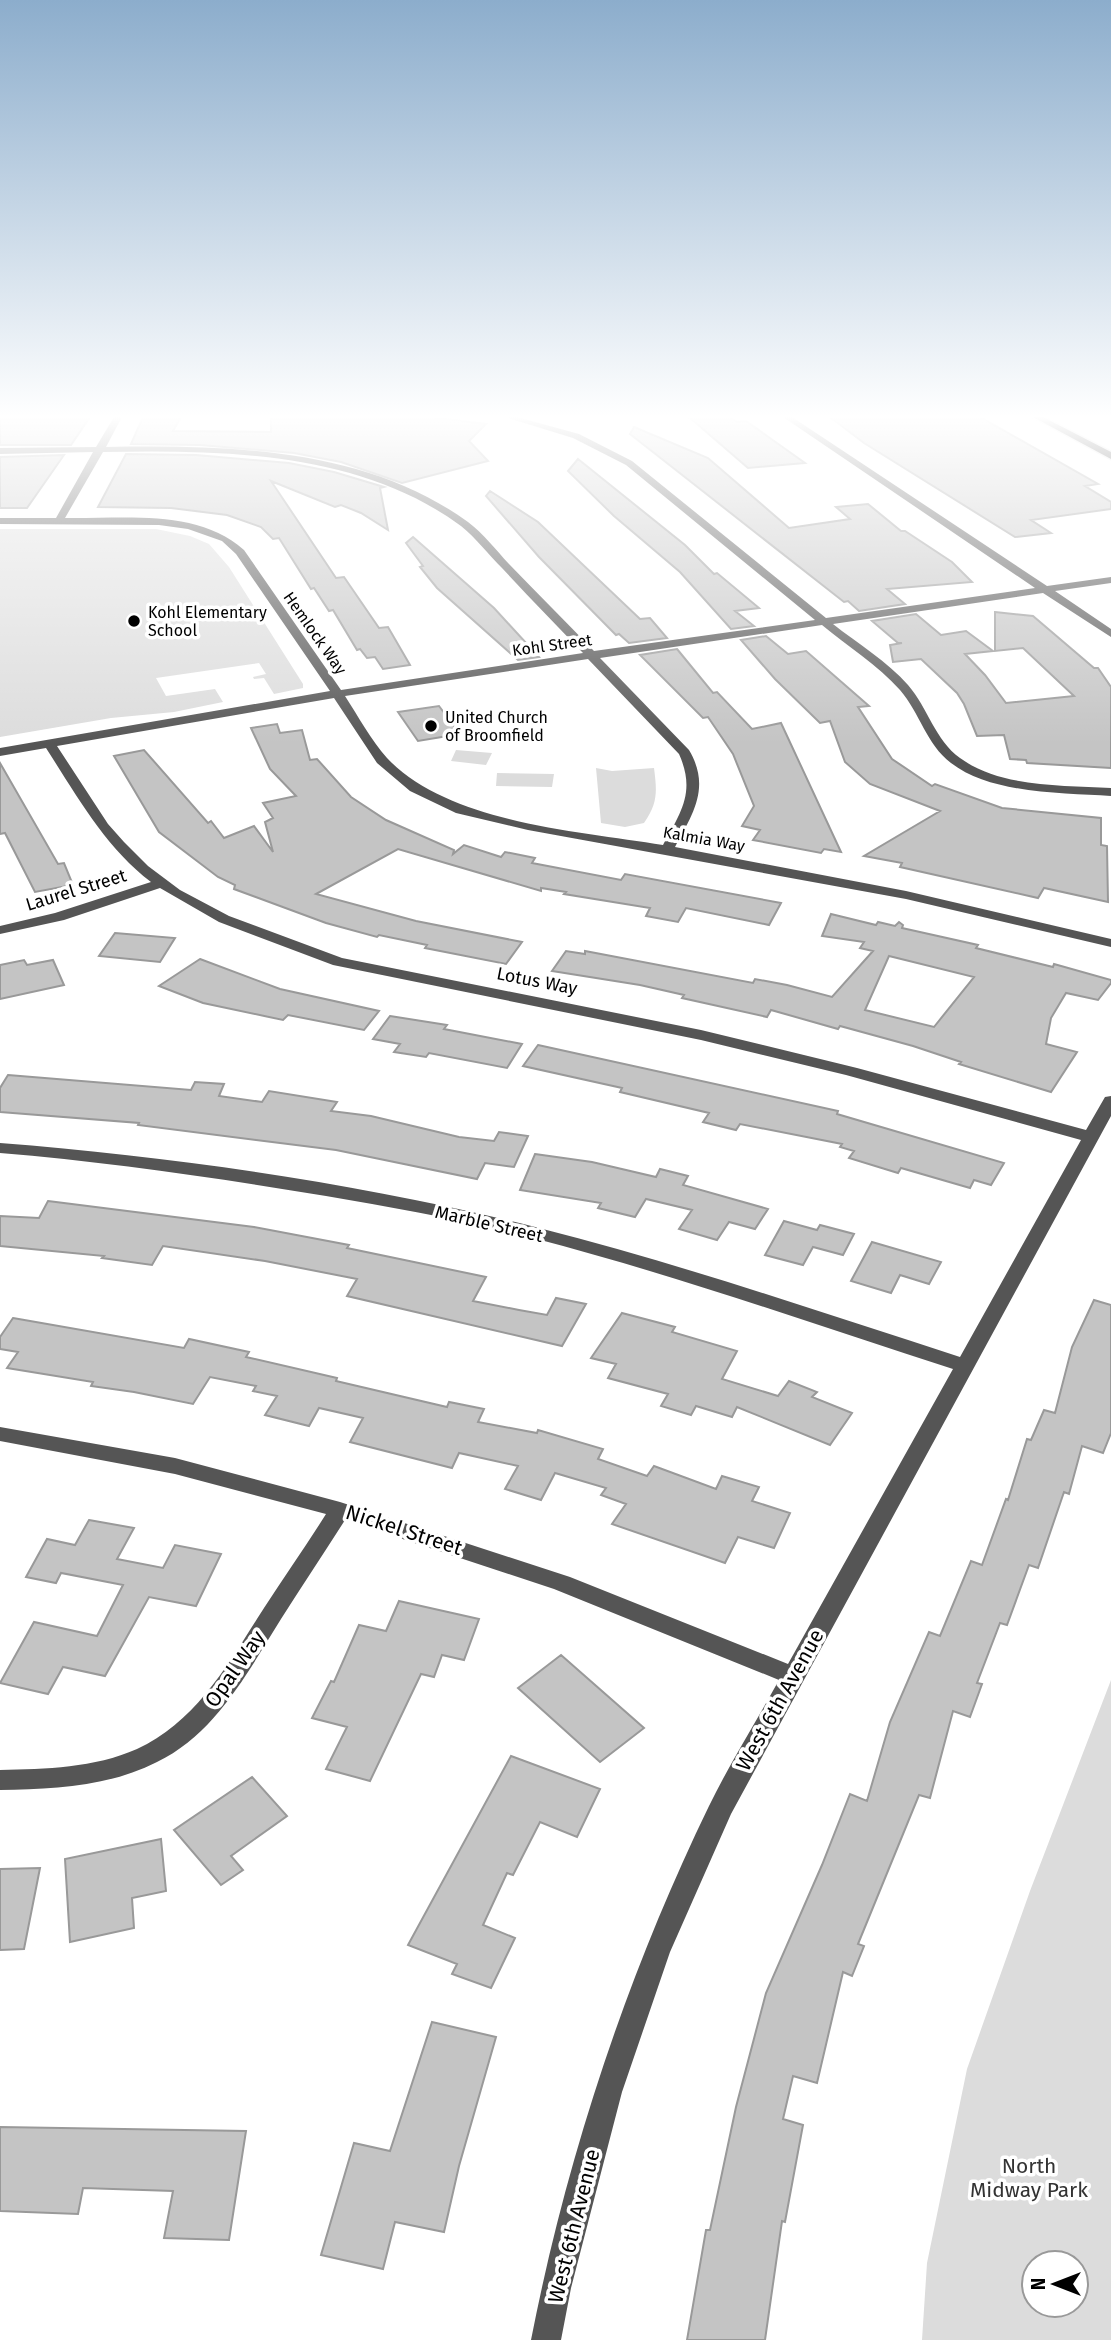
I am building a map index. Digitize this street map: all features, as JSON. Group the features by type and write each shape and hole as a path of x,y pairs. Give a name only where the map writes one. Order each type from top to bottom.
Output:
{"street":[{"name":"Hemlock Way","path":"186,526 226,539 240,552 337,693"},
{"path":"466,526 685,753 693,769 695,797 667,850"},
{"path":"707,526 902,685 922,712 940,748 961,765 1006,780 1111,792"},
{"path":"952,526 1111,634"},
{"name":"Kohl Street","path":"0,752 337,693 1111,580"},
{"name":"Kalmia Way","path":"337,693 382,760 415,788 437,800 490,818 906,895 1111,943"},
{"name":"Lotus Way","path":"49,743 103,826 143,869 175,893 224,919 338,962 702,1035 851,1071 1091,1137"},
{"name":"Laurel Street","path":"0,930 71,914 162,883"},
{"name":"West 6th Avenue","path":"546,2340 556,2288 608,2092 657,1952 720,1810 1111,1101"},
{"name":"Marble Street","path":"0,1148 144,1162 232,1174 460,1216 537,1234 698,1280 964,1365"},
{"name":"Nickel Street","path":"0,1434 175,1466 340,1510 562,1583 793,1676"},
{"name":"Opal Way","path":"0,1780 63,1779 97,1773 147,1756 168,1744 209,1708 340,1510"}],"green space":[{"name":"Kohl Elementary School","path":"0,529 156,529 190,536 209,544 229,567 303,688 274,694 264,678 253,677 266,674 259,663 156,678 166,696 215,689 223,702 174,712 111,718 0,737"},
{"path":"456,750 492,753 486,765 451,761"},
{"path":"596,768 612,771 654,768 655,797 644,823 625,827 601,823"},
{"path":"497,773 554,774 552,787 496,786"},
{"name":"North Midway Park","path":"1111,1680 1111,2340 922,2340 927,2263 967,2069 1030,1891"}],"building":[{"path":"259,526 301,526 336,578 344,577 379,628 388,627 410,665 383,669 375,657 367,658 360,649 357,650 333,610 329,611 314,588 311,589 279,538 273,539"},
{"path":"512,526 542,526 640,619 650,618 667,638 629,643 619,634 616,635"},
{"path":"626,526 662,526 714,574 717,573 759,608 735,611 754,626 731,629 680,572"},
{"path":"747,526 895,526 952,562 972,582 887,589 905,604 859,611 848,601 844,602"},
{"path":"998,526 1041,526 1051,533 1015,537"},
{"path":"413,537 494,608 539,657 518,660 437,588 406,543"},
{"path":"995,612 1033,616 1094,668 1098,668 1111,687 1111,768 1027,763 1026,760 1010,759 1004,735 977,736 957,693 921,659 893,662 890,645 902,643 898,643 872,621 916,614 941,635 966,631 993,651 965,654 1006,703 1074,696 1023,648 995,651"},
{"path":"766,636 788,654 806,651 869,706 858,707 892,759 932,786 935,784 1002,808 1101,818 1101,845 1107,846 1108,902 1044,888 1038,898 900,867 902,863 864,856 940,811 870,784 845,762 830,721 820,723 775,679 741,640"},
{"path":"677,649 713,693 717,692 752,729 781,723 841,852 824,849 821,853 753,840 760,830 742,826 754,806 733,754 708,717 703,718 640,655"},
{"path":"439,706 460,734 418,741 398,712"},
{"path":"277,724 280,733 302,730 310,760 317,759 351,797 386,820 454,850 453,854 464,845 501,857 505,852 535,858 532,863 621,880 625,874 781,903 769,925 686,908 678,922 646,916 650,908 541,888 541,891 398,849 316,894 416,921 522,942 506,964 425,948 427,945 379,935 377,937 326,923 234,889 235,885 218,877 159,832 114,756 144,750 224,838 254,826 273,852 265,822 273,818 263,803 296,796 270,769 251,728"},
{"path":"0,763 58,864 64,863 73,885 35,892 5,833 0,834"},
{"path":"831,914 876,925 878,922 895,926 899,922 903,925 902,928 978,945 976,948 1053,967 1054,964 1111,980 1111,983 1098,1000 1066,993 1051,1018 1046,1044 1077,1052 1051,1092 959,1064 961,1062 913,1046 840,1026 838,1029 771,1010 767,1017 682,998 684,995 640,985 552,971 566,951 585,954 585,951 753,983 755,979 832,997 873,951 860,948 864,942 822,936","holes":["889,956 974,977 934,1027 865,1010"]},
{"path":"115,933 175,938 160,962 99,956"},
{"path":"200,959 280,989 379,1011 364,1030 288,1015 283,1020 203,1003 159,986"},
{"path":"24,960 27,965 53,960 64,985 0,999 0,965"},
{"path":"390,1016 447,1025 444,1029 522,1044 507,1068 429,1053 426,1057 394,1052 400,1044 373,1039"},
{"path":"538,1045 838,1111 837,1114 1004,1163 991,1185 974,1180 970,1188 901,1168 898,1173 849,1158 854,1151 840,1147 842,1144 740,1124 736,1130 703,1122 709,1113 620,1092 622,1088 523,1066"},
{"path":"8,1075 191,1090 195,1082 224,1084 219,1096 262,1102 269,1091 337,1102 331,1111 371,1116 459,1137 494,1141 499,1132 528,1136 514,1167 485,1163 477,1179 336,1150 138,1125 139,1123 0,1112 0,1088"},
{"path":"535,1154 592,1162 656,1177 660,1169 688,1176 683,1185 768,1209 755,1229 729,1222 717,1240 679,1229 692,1210 646,1199 635,1217 598,1208 601,1203 520,1190"},
{"path":"48,1201 254,1227 349,1245 347,1248 486,1277 473,1301 519,1310 547,1315 556,1298 586,1304 562,1346 347,1296 357,1279 265,1261 163,1246 152,1265 102,1258 104,1256 0,1246 0,1216 39,1218"},
{"path":"784,1221 817,1230 820,1225 854,1234 843,1255 813,1247 803,1265 765,1255"},
{"path":"872,1242 941,1262 929,1284 900,1275 891,1293 851,1281"},
{"path":"1094,1300 1111,1305 1111,1433 1103,1453 1082,1446 1069,1494 1064,1492 1038,1568 1029,1565 1007,1625 1000,1623 977,1683 982,1684 970,1717 953,1711 930,1798 919,1795 858,1944 864,1946 852,1976 843,1972 817,2083 793,2076 783,2119 803,2125 785,2222 782,2221 765,2340 687,2340 706,2230 710,2230 736,2107 766,1993 850,1794 867,1801 890,1722 929,1632 940,1636 971,1561 982,1565 1006,1499 1008,1500 1027,1439 1031,1440 1044,1410 1055,1413 1072,1347"},
{"path":"622,1313 675,1327 672,1332 737,1351 722,1379 778,1396 789,1381 817,1392 812,1397 852,1413 830,1445 737,1407 732,1417 696,1406 691,1415 661,1406 668,1394 608,1378 616,1364 591,1358"},
{"path":"13,1318 184,1348 189,1339 249,1352 246,1357 337,1378 336,1381 447,1407 449,1402 484,1409 478,1422 537,1433 538,1430 603,1449 598,1459 647,1476 654,1466 716,1489 722,1476 759,1487 752,1501 790,1513 774,1548 738,1537 725,1563 612,1524 626,1504 601,1495 606,1488 555,1473 541,1500 505,1489 518,1466 459,1453 452,1468 350,1442 363,1418 319,1408 309,1426 265,1415 277,1396 253,1391 256,1386 210,1377 193,1404 91,1386 93,1382 7,1368 18,1352 0,1349 0,1337"},
{"path":"89,1520 134,1528 117,1559 163,1568 175,1545 221,1554 196,1606 149,1597 105,1676 63,1667 48,1694 0,1683 34,1622 97,1636 123,1585 61,1573 56,1583 26,1577 47,1539 75,1545"},
{"path":"399,1601 479,1619 464,1660 442,1655 434,1677 421,1674 370,1781 326,1769 347,1727 312,1718 331,1681 334,1682 359,1625 386,1631"},
{"path":"561,1655 644,1728 600,1762 518,1688"},
{"path":"511,1756 600,1789 577,1837 540,1822 513,1875 507,1873 483,1925 515,1938 491,1988 452,1974 457,1964 408,1945"},
{"path":"252,1777 287,1816 231,1856 243,1870 221,1885 174,1830"},
{"path":"161,1839 166,1891 132,1898 134,1928 70,1942 65,1859"},
{"path":"40,1868 24,1949 0,1950 0,1869"},
{"path":"432,2022 496,2037 459,2166 444,2232 395,2222 383,2269 321,2255 354,2143 390,2151"},
{"path":"0,2127 246,2131 229,2240 164,2238 173,2191 83,2188 78,2214 0,2211"}],"place":[{"name":"Kohl Elementary School","path":"134,621"},
{"name":"United Church of Broomfield","path":"431,726"}]}
